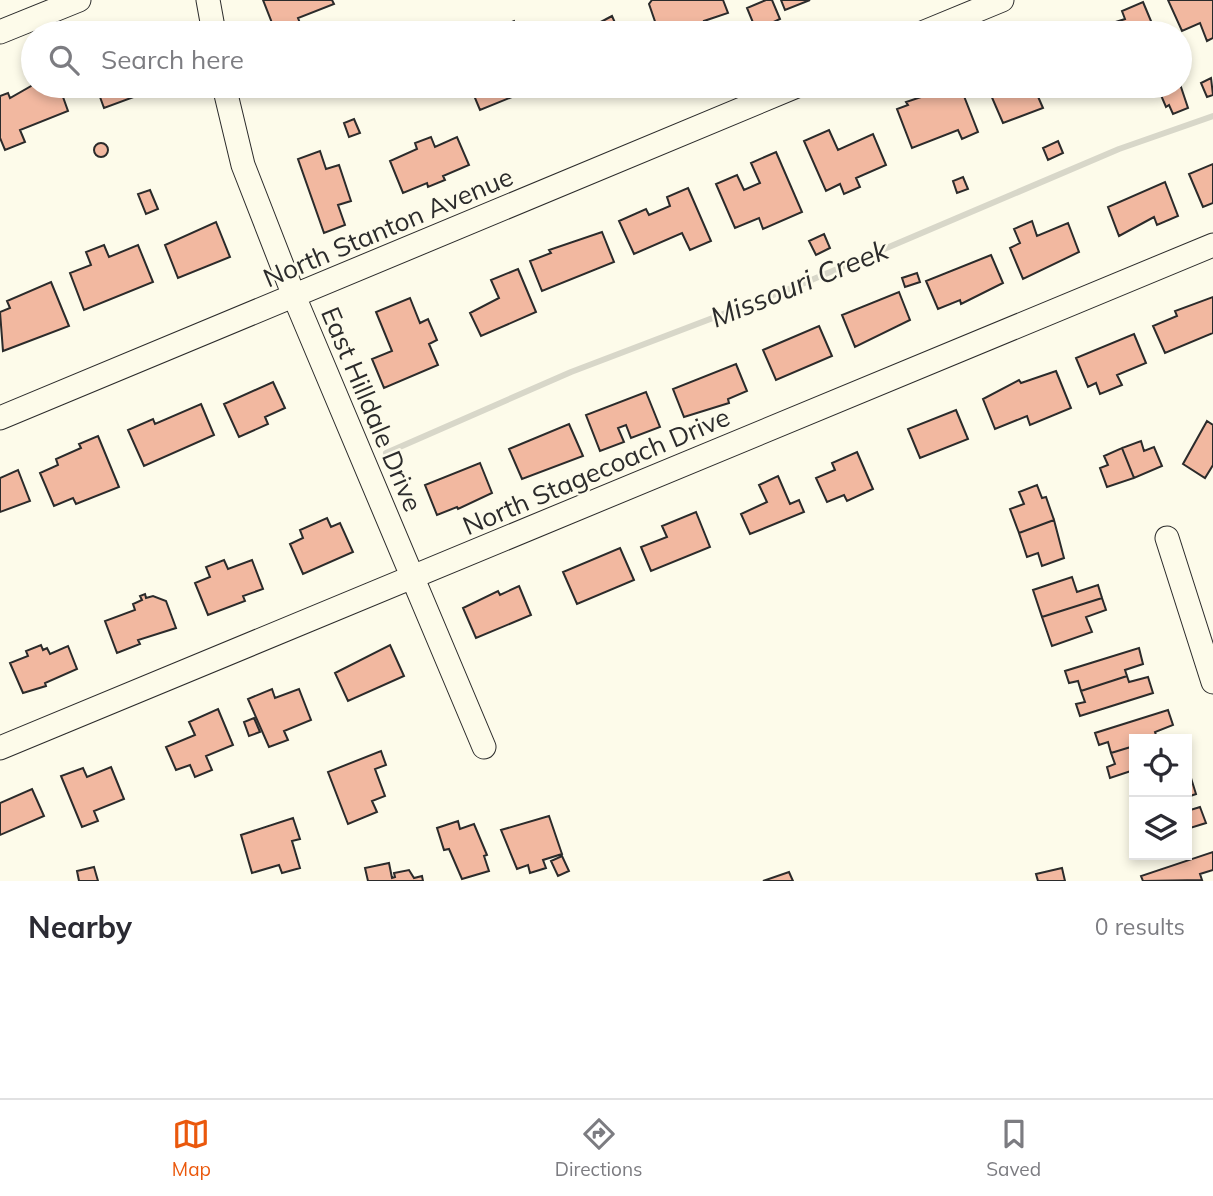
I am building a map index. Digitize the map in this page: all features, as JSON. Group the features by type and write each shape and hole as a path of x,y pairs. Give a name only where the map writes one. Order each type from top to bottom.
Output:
{"street":[{"path":"27,21 79,0"},
{"path":"208,0 212,21"},
{"path":"951,21 1002,0"},
{"path":"0,32 21,23"},
{"name":"East Hilldale Drive","path":"227,98 243,165 294,296 484,747"},
{"name":"North Stanton Avenue","path":"0,418 768,98"},
{"name":"North Stagecoach Drive","path":"0,748 1213,245"},
{"path":"1167,537 1213,682"}],"building":[{"path":"263,0 332,0 334,4 298,18 299,21 271,21"},
{"path":"652,0 723,0 728,13 704,21 655,21 649,4"},
{"path":"772,0 780,19 752,21 747,8"},
{"path":"781,0 810,0 785,10"},
{"path":"1168,0 1213,0 1213,38 1207,41 1200,23 1192,27 1192,21 1177,21"},
{"path":"1143,2 1151,21 1119,21 1125,19 1122,11"},
{"path":"1211,78 1213,95 1207,97 1201,83"},
{"path":"21,92 21,98 63,98 68,111 20,130 25,142 5,150 0,138 0,96 8,93 10,98"},
{"path":"100,98 131,98 104,108"},
{"path":"475,98 509,98 480,110"},
{"path":"918,98 965,98 978,132 962,139 958,130 912,148 897,109 908,105 906,102"},
{"path":"992,98 1039,98 1043,108 1003,123"},
{"path":"1162,98 1185,98 1188,108 1173,114 1169,105 1166,107"},
{"path":"354,119 360,133 349,137 344,123"},
{"path":"829,130 838,150 873,134 886,165 856,178 860,187 844,194 840,184 826,191 804,141"},
{"path":"431,137 435,147 457,137 469,165 443,176 445,180 428,187 427,183 403,193 390,161 417,149 415,143"},
{"path":"1058,141 1063,153 1048,160 1043,148"},
{"path":"101,143 106,145 106,155 101,157 96,155 94,150 96,145"},
{"path":"320,151 326,169 339,165 351,201 338,205 345,225 324,233 298,159"},
{"path":"776,152 802,212 763,229 759,218 735,228 716,184 737,175 744,190 760,183 751,163"},
{"path":"1213,164 1213,203 1203,207 1189,174"},
{"path":"963,177 968,189 957,193 953,181"},
{"path":"1165,182 1178,216 1157,225 1154,217 1119,236 1108,207"},
{"path":"688,188 711,241 690,250 682,233 634,254 619,221 646,209 649,215 670,206 667,197"},
{"path":"150,190 158,209 146,214 138,194"},
{"path":"1032,221 1037,236 1068,223 1079,252 1023,279 1010,248 1020,243 1014,229"},
{"path":"216,222 230,257 178,278 165,245"},
{"path":"602,232 614,262 542,291 530,261 551,253 549,250"},
{"path":"824,234 830,248 816,255 809,241"},
{"path":"104,245 109,257 138,245 153,282 84,310 70,273 91,265 86,252"},
{"path":"991,255 1003,283 961,304 960,300 938,309 926,281"},
{"path":"518,269 536,312 481,336 470,313 499,298 491,280"},
{"path":"917,273 920,282 905,287 902,278"},
{"path":"51,282 69,326 3,351 0,312 10,308 7,301"},
{"path":"899,292 910,320 855,347 842,315"},
{"path":"1213,297 1213,333 1165,353 1153,326 1177,316 1175,311"},
{"path":"410,298 420,323 428,319 437,340 429,344 438,365 384,388 372,359 392,351 376,312"},
{"path":"819,326 832,356 776,380 763,350"},
{"path":"1134,334 1146,363 1117,375 1122,385 1100,394 1096,383 1088,387 1076,358"},
{"path":"736,364 747,391 728,399 729,403 684,417 673,389"},
{"path":"1056,371 1071,408 1030,425 1027,416 995,429 983,399 1019,380 1021,383"},
{"path":"273,382 285,408 265,417 268,424 239,437 224,404"},
{"path":"646,392 660,427 631,438 626,425 618,428 624,442 600,451 586,415"},
{"path":"201,404 214,435 144,466 128,430 153,419 155,424"},
{"path":"956,410 968,439 920,458 908,429"},
{"path":"1207,421 1213,425 1213,465 1205,478 1183,464"},
{"path":"569,424 583,456 522,479 509,449"},
{"path":"98,436 119,487 76,504 73,498 54,506 40,473 58,465 56,459 81,448 79,444"},
{"path":"1141,441 1144,451 1154,447 1162,466 1134,478 1122,448"},
{"path":"1122,448 1134,478 1107,487 1100,468 1108,465 1104,456"},
{"path":"857,452 873,489 847,501 844,495 827,502 816,478 835,470 832,463"},
{"path":"480,463 492,493 458,509 457,507 437,515 425,485"},
{"path":"18,470 30,501 0,512 0,478"},
{"path":"778,476 790,504 799,500 804,512 750,534 741,514 767,502 759,485"},
{"path":"1037,485 1042,498 1046,497 1054,520 1019,533 1010,509 1024,504 1019,492"},
{"path":"696,512 710,547 651,571 641,547 667,537 662,526"},
{"path":"327,518 331,527 340,523 353,552 303,574 290,544 303,538 300,530"},
{"path":"1054,520 1064,558 1042,566 1038,553 1027,557 1019,533"},
{"path":"620,548 634,580 577,604 563,572"},
{"path":"224,560 228,569 252,560 263,589 243,596 245,601 208,615 195,583 210,577 206,567"},
{"path":"1072,577 1077,592 1098,585 1102,598 1042,617 1033,590"},
{"path":"519,586 531,615 476,638 463,608 498,591 500,595"},
{"path":"145,594 146,598 153,596 166,601 176,628 138,640 140,644 117,653 105,621 135,610 133,604 142,600 140,596"},
{"path":"1102,598 1106,610 1086,617 1092,632 1052,646 1042,617"},
{"path":"41,645 43,650 47,648 50,654 68,646 77,669 45,683 46,686 23,693 10,663 28,656 26,651"},
{"path":"390,645 404,676 348,701 335,673"},
{"path":"1139,648 1143,664 1125,670 1127,676 1081,691 1078,681 1069,683 1065,671"},
{"path":"1127,676 1129,682 1148,677 1153,693 1080,716 1076,704 1085,702 1081,691"},
{"path":"272,689 275,698 299,689 311,720 284,731 288,740 269,747 248,699"},
{"path":"218,709 233,745 206,756 212,770 195,777 190,765 176,770 166,747 195,735 189,722"},
{"path":"1168,710 1173,725 1156,734 1129,734 1129,748 1111,753 1108,742 1099,745 1095,733"},
{"path":"254,718 260,732 249,736 244,722"},
{"path":"1129,748 1129,772 1110,778 1107,767 1115,764 1111,753"},
{"path":"381,751 386,765 375,769 385,796 372,801 377,812 348,824 328,772"},
{"path":"111,767 124,799 94,811 98,821 82,827 61,776 83,768 87,777"},
{"path":"32,789 44,816 0,835 0,803"},
{"path":"1200,807 1206,823 1192,827 1192,809"},
{"path":"549,816 562,854 543,860 546,868 530,873 528,865 517,869 501,830"},
{"path":"293,818 300,839 292,841 300,868 282,873 279,865 252,873 241,835"},
{"path":"458,821 460,829 474,824 487,855 484,856 489,871 462,879 449,849 444,850 437,828"},
{"path":"1213,852 1213,870 1200,874 1202,880 1143,881 1141,876 1192,860"},
{"path":"562,856 569,871 558,876 551,861"},
{"path":"389,863 392,878 395,877 394,873 409,870 414,878 422,876 423,881 368,881 365,868"},
{"path":"94,867 98,881 79,881 77,871"},
{"path":"1062,868 1065,881 1038,881 1036,874"},
{"path":"789,872 793,881 763,881"}],"waterway":[{"name":"Missouri Creek","path":"386,453 571,372 802,284 1119,149 1213,116"}]}
